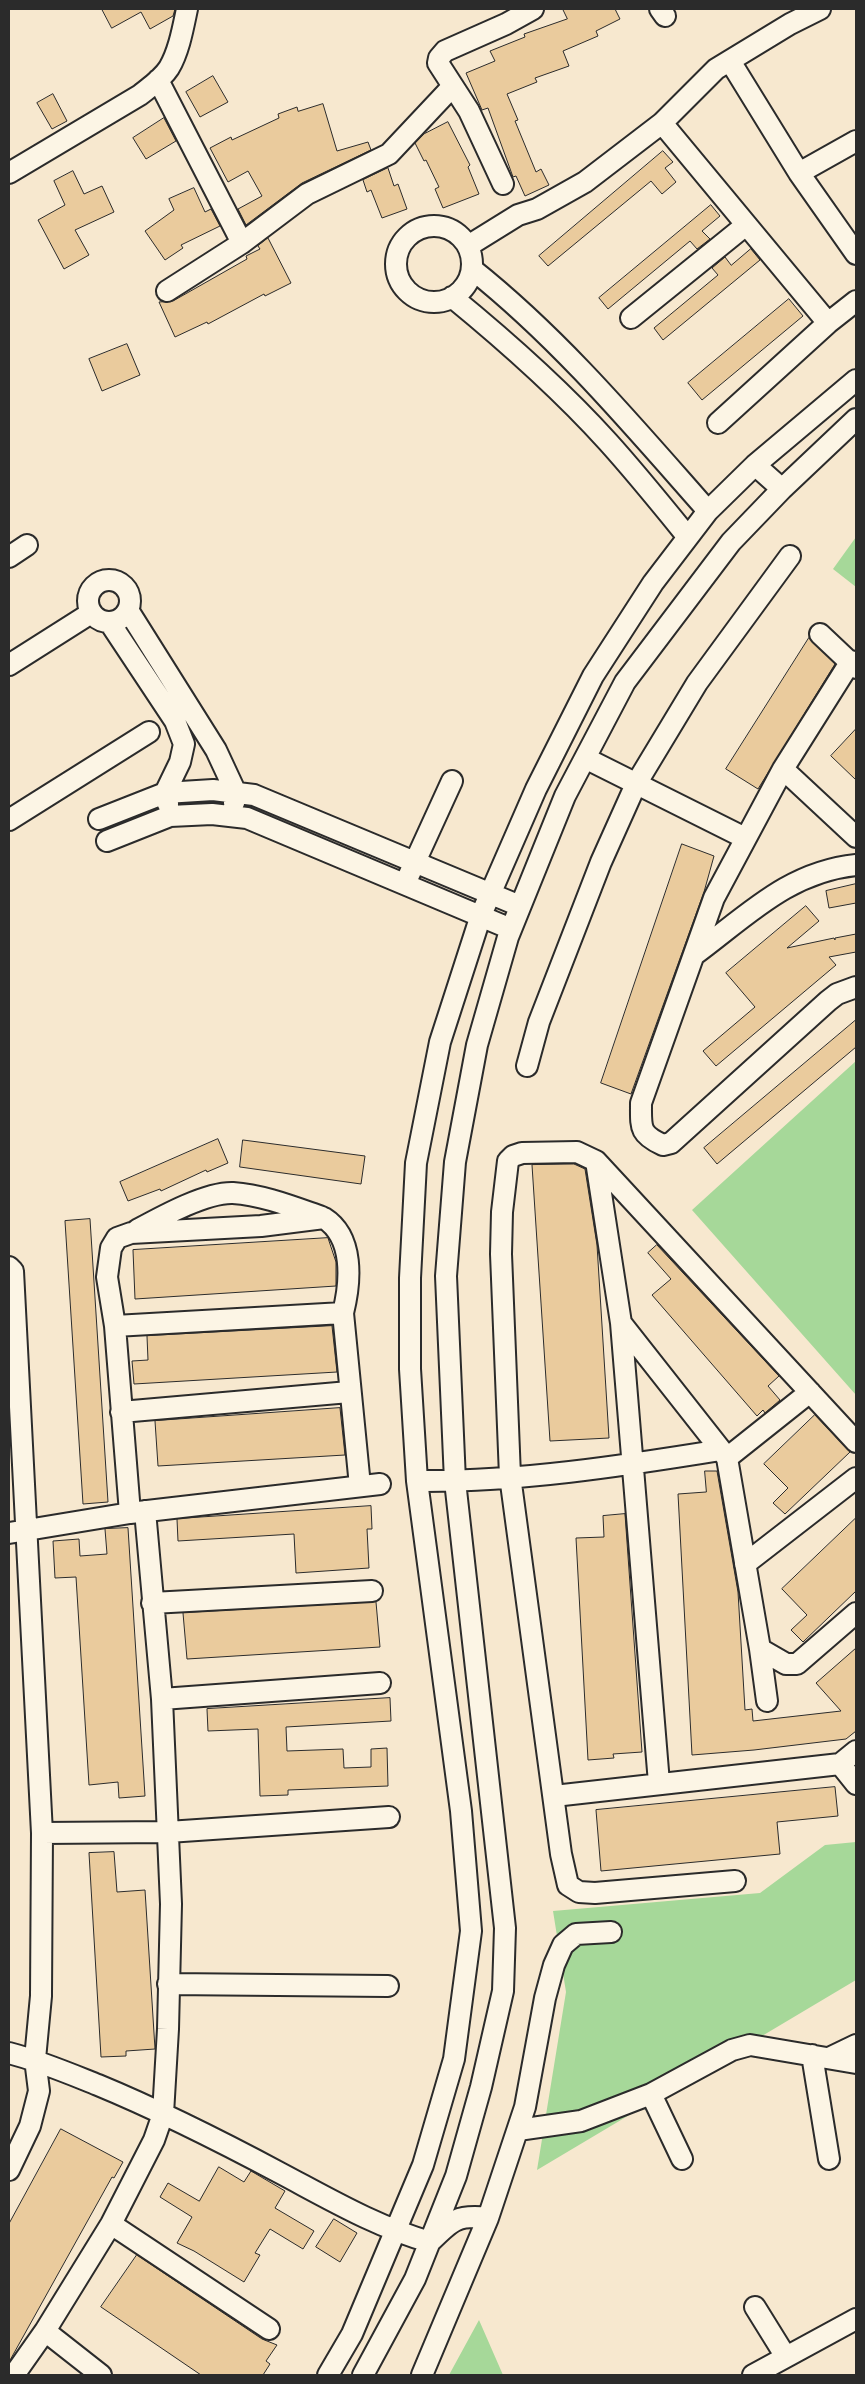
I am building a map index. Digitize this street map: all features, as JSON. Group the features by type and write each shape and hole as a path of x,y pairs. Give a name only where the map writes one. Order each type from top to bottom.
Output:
{"street":[{"path":"9,173 140,95 158,80 169,68 187,9"},
{"path":"503,184 468,111 438,63 441,54 534,9"},
{"path":"468,246 518,215 557,199 585,182 662,123 716,69 790,24 820,9"},
{"path":"730,61 799,173 856,254"},
{"path":"158,80 242,243"},
{"path":"167,292 242,243 306,194 389,154 452,87"},
{"path":"662,123 828,323"},
{"path":"799,173 856,141"},
{"path":"631,318 746,225"},
{"path":"440,226 451,230 461,237 468,246 472,258 472,269 465,285 452,297 441,301 429,302 407,292 400,282 396,270 396,259 400,247 416,230 440,226"},
{"path":"472,269 521,309 554,341 708,511"},
{"path":"452,297 501,336 581,414 608,442 687,536"},
{"path":"718,423 828,323 856,301"},
{"path":"328,2375 352,2334 423,2165 454,2059 463,2003 471,1931 461,1811 417,1481 410,1370 410,1278 416,1164 440,1042 480,915 536,789 593,676 687,536 708,511 755,465 856,380"},
{"path":"581,414 604,394"},
{"path":"363,2375 415,2279 456,2176 483,2078 503,1982 505,1928 455,1481 446,1276 456,1162 477,1045 511,929 520,906 565,796 625,682 731,542 782,489 856,419"},
{"path":"755,465 782,489"},
{"path":"9,557 27,545"},
{"path":"527,1066 540,1022 600,862 636,784 697,683 790,556"},
{"path":"115,580 126,589 130,603 124,617 110,623 96,619 91,613 88,606 89,592 100,581 115,580"},
{"path":"128,610 216,750 236,793 232,816"},
{"path":"9,665 91,613"},
{"path":"110,623 175,722 184,744 180,762 165,793 170,816"},
{"path":"820,634 854,664 783,769 714,898 641,1102 641,1128 643,1132 663,1145 668,1145 679,1138 828,1001 837,994 856,987"},
{"path":"9,820 149,732"},
{"path":"585,758 745,838"},
{"path":"783,769 856,837"},
{"path":"405,884 452,781"},
{"path":"99,819 165,793 213,790 254,795 520,906"},
{"path":"107,840 170,816 212,814 248,818 511,929"},
{"path":"694,955 780,890 832,867 856,865"},
{"path":"735,1881 579,1892 568,1885 564,1870 510,1476 501,1254 505,1168 512,1156 522,1153 576,1152 596,1161 700,1271 856,1442"},
{"path":"596,1161 621,1322 659,1783"},
{"path":"14,2375 45,2331 111,2224 154,2140 163,2114 168,2029 171,1904 162,1699 152,1603 121,1412 115,1326 107,1277 111,1248 117,1238 131,1234 174,1211 217,1195 232,1193 277,1202 324,1218 334,1224 344,1238 349,1276 348,1296 343,1313 349,1392 360,1486"},
{"path":"131,1234 261,1226 324,1218"},
{"path":"9,1267 13,1272 17,1531 42,1833 42,1996 35,2059 39,2091 30,2126 9,2170"},
{"path":"115,1326 343,1313"},
{"path":"621,1322 724,1454 760,1649 767,1701"},
{"path":"121,1412 349,1392"},
{"path":"417,1481 455,1481 724,1454 810,1392"},
{"path":"745,1564 856,1478"},
{"path":"17,1531 138,1512 380,1484"},
{"path":"152,1603 372,1591"},
{"path":"760,1649 786,1664 797,1664 856,1613"},
{"path":"162,1699 380,1683"},
{"path":"554,1796 840,1764 856,1751"},
{"path":"840,1764 856,1784"},
{"path":"42,1833 168,1832 389,1817"},
{"path":"422,2375 488,2218 518,2130 554,1964 563,1945 576,1934 611,1932"},
{"path":"168,1984 388,1986"},
{"path":"518,2130 581,2121 651,2094 732,2050 750,2045 856,2063"},
{"path":"821,2057 856,2045"},
{"path":"9,2053 35,2059 163,2114 225,2144 366,2219 395,2232 430,2242"},
{"path":"821,2057 829,2159"},
{"path":"651,2094 682,2159"},
{"path":"430,2242 451,2221 461,2217 488,2218"},
{"path":"111,2224 269,2329"},
{"path":"755,2307 786,2357"},
{"path":"754,2375 856,2319"},
{"path":"45,2331 101,2375"}],"green space":[{"path":"856,537 856,587 833,569"},
{"path":"856,1061 856,1395 692,1210"},
{"path":"856,1842 856,1980 537,2170 566,1992 553,1911 760,1893 825,1845"},
{"path":"479,2320 503,2375 449,2375"}],"building":[{"path":"102,9 175,9 173,16 150,29 141,12 112,28"},
{"path":"563,9 615,9 620,19 596,31 598,36 563,51 569,66 535,78 537,82 507,94 518,120 515,121 536,172 541,169 549,185 525,196 516,176 513,177 488,108 482,110 466,73 495,61 490,51 525,37 524,34 567,19"},
{"path":"213,76 228,102 200,117 186,92"},
{"path":"53,94 67,121 52,129 37,103"},
{"path":"323,104 337,151 368,142 371,150 302,183 246,225 238,209 262,196 248,171 228,182 210,148 231,137 232,140 279,118 278,114 297,107 298,111"},
{"path":"164,118 176,141 146,159 133,138"},
{"path":"448,122 470,165 468,167 479,194 443,208 435,189 439,187 426,160 424,161 415,143 424,134"},
{"path":"663,151 673,162 665,168 676,182 662,194 651,181 548,266 539,256"},
{"path":"388,168 394,186 398,184 407,209 382,218 371,190 367,192 363,180"},
{"path":"73,171 84,194 102,186 114,212 75,230 89,255 64,269 38,220 65,205 54,181"},
{"path":"194,188 205,212 211,209 220,226 181,245 183,248 165,260 145,231 174,210 169,199"},
{"path":"711,205 720,216 702,231 710,239 697,249 690,241 608,309 599,298"},
{"path":"268,238 291,283 265,296 264,294 208,324 207,322 175,337 159,302 173,301 247,259 246,256 260,249 258,246"},
{"path":"751,249 760,260 663,340 654,328 718,275 712,268 725,257 731,265"},
{"path":"789,299 803,316 702,400 688,383"},
{"path":"127,344 140,375 102,391 89,359"},
{"path":"809,638 835,664 758,789 726,769"},
{"path":"856,729 856,780 831,756"},
{"path":"682,844 714,856 704,892 631,1094 601,1083"},
{"path":"856,884 856,903 829,908 826,891"},
{"path":"806,906 819,921 787,948 834,938 835,940 835,938 856,934 856,952 829,957 836,965 716,1066 703,1051 755,1007 726,973"},
{"path":"856,1020 856,1047 717,1164 704,1148"},
{"path":"218,1139 228,1163 207,1172 206,1170 161,1191 160,1189 128,1201 120,1182"},
{"path":"243,1140 365,1156 361,1184 240,1167"},
{"path":"574,1164 585,1169 597,1245 609,1438 550,1441 532,1165"},
{"path":"90,1219 108,1502 83,1504 65,1221"},
{"path":"328,1238 336,1262 336,1286 135,1299 133,1250"},
{"path":"657,1245 779,1376 768,1386 780,1400 765,1413 763,1410 757,1416 652,1295 671,1279 648,1253"},
{"path":"332,1326 337,1372 134,1384 132,1361 148,1360 147,1336"},
{"path":"340,1408 345,1455 158,1466 155,1421"},
{"path":"815,1415 850,1452 785,1514 773,1503 788,1488 764,1464"},
{"path":"705,1471 717,1471 738,1592 745,1710 752,1709 753,1721 841,1711 816,1683 856,1648 856,1731 846,1739 692,1755 678,1494 706,1492"},
{"path":"371,1506 372,1529 367,1529 369,1568 296,1573 294,1534 178,1541 177,1519"},
{"path":"625,1514 642,1752 613,1754 614,1758 588,1760 576,1538 604,1537 603,1516"},
{"path":"856,1518 856,1591 803,1642 791,1630 807,1615 782,1589"},
{"path":"128,1528 145,1796 119,1798 118,1782 89,1785 76,1577 55,1578 53,1541 79,1539 80,1556 107,1554 105,1529"},
{"path":"376,1602 380,1647 187,1659 183,1613"},
{"path":"390,1698 391,1721 286,1727 287,1751 343,1749 344,1768 371,1767 371,1749 387,1748 388,1786 288,1790 288,1795 260,1796 258,1729 208,1731 207,1709"},
{"path":"835,1787 838,1816 777,1822 780,1854 601,1871 596,1810"},
{"path":"114,1852 117,1892 145,1890 155,2049 126,2051 126,2056 101,2057 89,1853"},
{"path":"61,2129 123,2162 114,2178 112,2177 9,2362 9,2224"},
{"path":"219,2167 244,2182 251,2171 285,2191 275,2208 314,2231 303,2249 270,2229 255,2253 260,2255 244,2282 194,2251 177,2243 192,2217 160,2197 168,2183 199,2201"},
{"path":"334,2219 357,2233 340,2262 316,2247"},
{"path":"137,2255 262,2339 277,2345 266,2361 270,2364 263,2375 201,2375 101,2307"}]}
